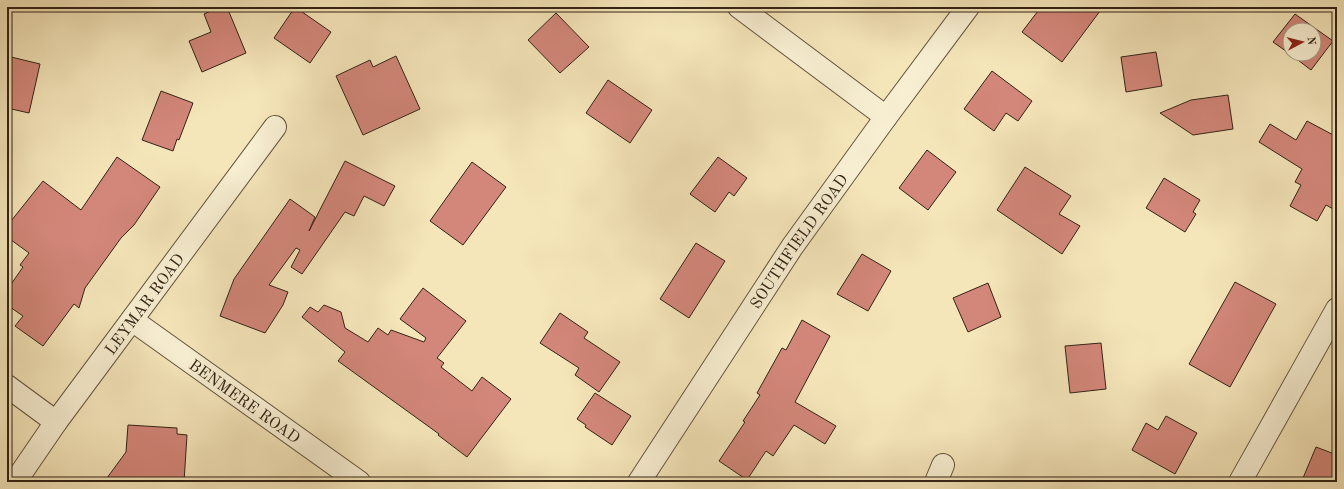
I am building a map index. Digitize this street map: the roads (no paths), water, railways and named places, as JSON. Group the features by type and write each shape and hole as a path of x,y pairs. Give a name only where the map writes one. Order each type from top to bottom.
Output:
{"street":[{"path":"739,7 886,117"},
{"name":"SOUTHFIELD ROAD","path":"639,482 792,247 968,7"},
{"name":"LEYMAR ROAD","path":"15,482 56,422 275,127"},
{"path":"1240,482 1337,309"},
{"name":"BENMERE ROAD","path":"132,320 359,482"},
{"path":"7,386 56,422"}]}
